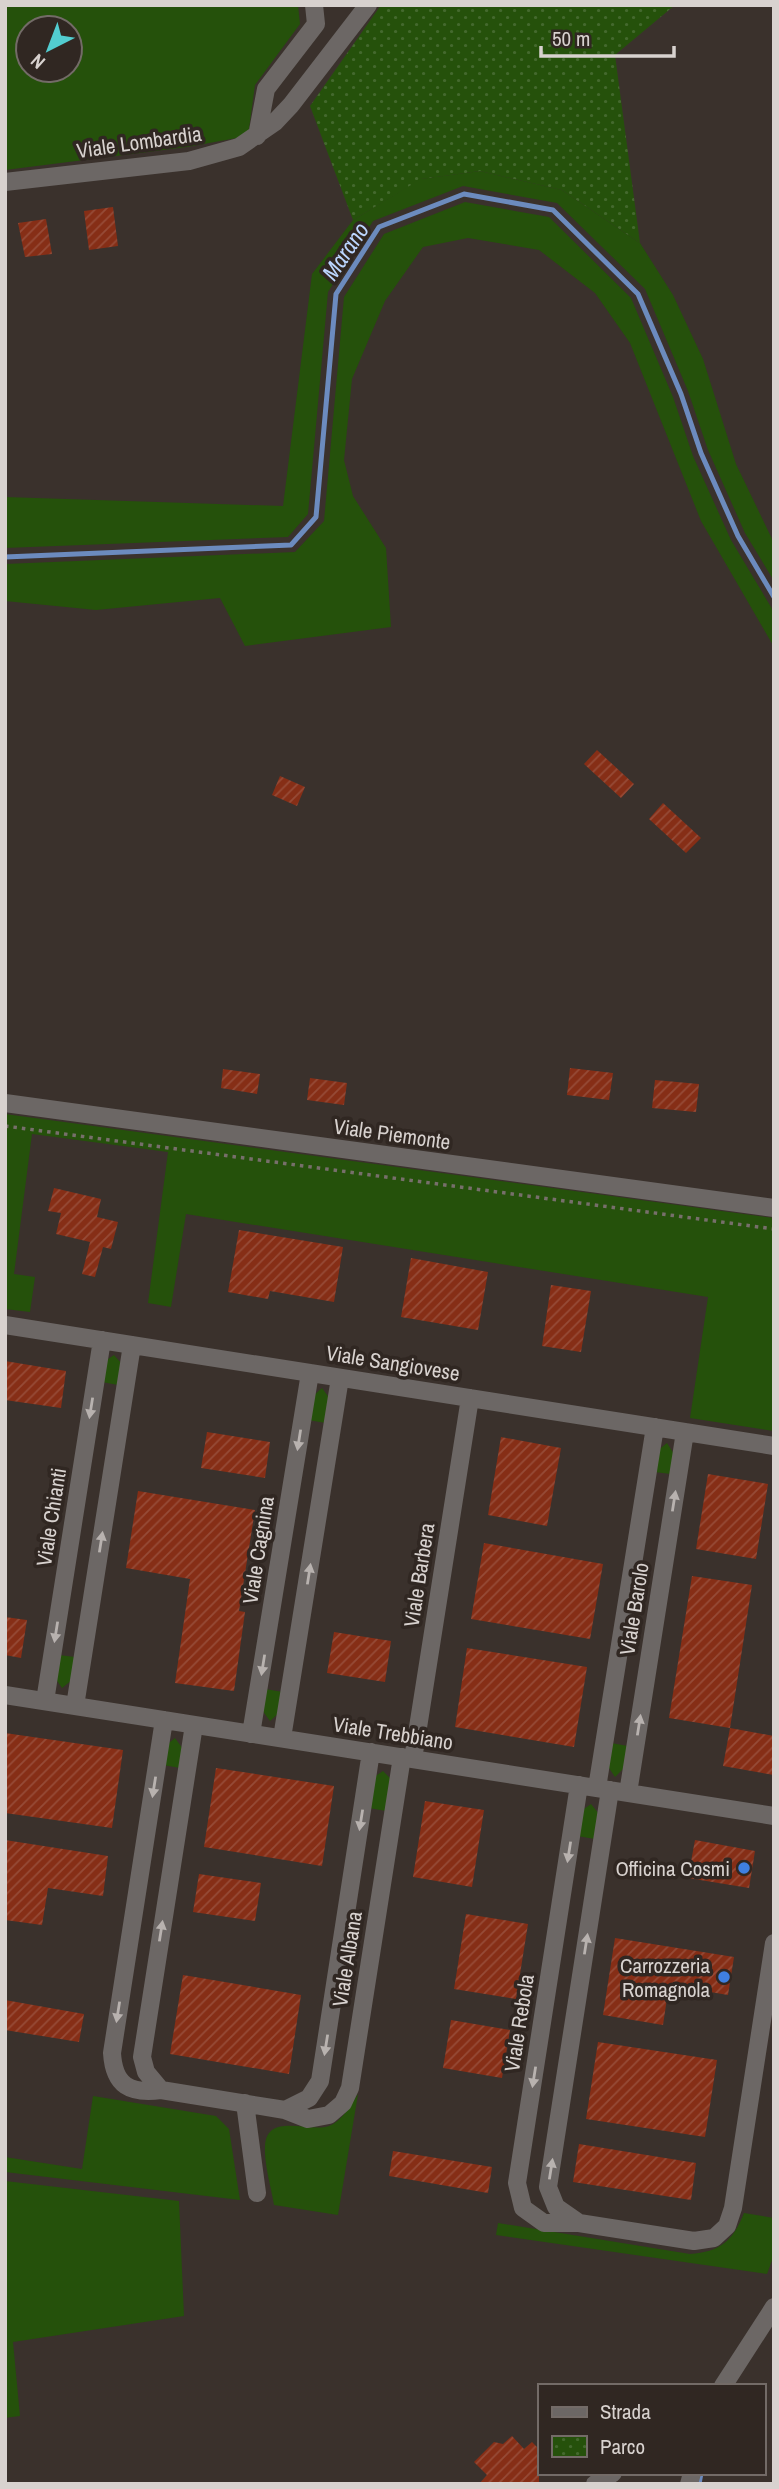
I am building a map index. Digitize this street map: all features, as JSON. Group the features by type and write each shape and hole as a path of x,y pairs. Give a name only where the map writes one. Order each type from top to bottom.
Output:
{"street":[{"path":"257,136 266,89 316,24 314,5"},
{"name":"Viale Lombardia","path":"351,27 354,5"},
{"name":"Viale Lombardia","path":"5,182 189,161 239,147 257,136 291,105 368,5"},
{"name":"Viale Piemonte","path":"5,1103 774,1208"},
{"name":"Viale Sangiovese","path":"5,1325 774,1446"},
{"name":"Viale Chianti","path":"45,1701 102,1340"},
{"path":"75,1706 132,1345"},
{"name":"Viale Cagnina","path":"251,1734 310,1373"},
{"path":"282,1738 340,1378"},
{"name":"Viale Barbera","path":"407,1758 470,1398"},
{"name":"Viale Barolo","path":"604,1789 655,1427"},
{"name":"Viale Barolo","path":"604,1789 685,1432"},
{"name":"Viale Trebbiano","path":"5,1695 774,1816"},
{"name":"Viale Albana","path":"164,1720 112,2053 113,2072 122,2084 141,2093 161,2090 285,2109 308,2119 329,2115 343,2103 350,2088 407,1758"},
{"path":"161,2090 146,2073 142,2057 194,1725"},
{"name":"Viale Albana","path":"285,2109 309,2098 320,2081 371,1752"},
{"path":"579,2223 556,2207 548,2187 604,1789"},
{"name":"Viale Rebola","path":"604,1789 517,2183 523,2208 544,2223 579,2223 694,2241 714,2238 727,2226 733,2208 774,1943"},
{"path":"245,2103 257,2193"},
{"path":"724,2384 774,2307"}],"path":[{"path":"5,1126 774,1228"}],"green space":[{"path":"5,5 298,5 300,24 255,85 248,136 187,147 5,170"},
{"path":"381,5 675,5 615,55 640,243 562,190 480,171 421,179 353,220 310,106"},
{"path":"480,171 562,190 640,243 673,295 703,359 736,464 774,543 774,581 745,533 708,450 688,391 645,289 557,203 463,186 373,221 328,292 308,514 288,537 5,548 5,497 283,506 312,274 353,220 420,179"},
{"path":"465,202 549,217 631,298 673,397 693,456 731,540 774,612 774,647 701,521 630,343 595,293 539,250 468,238 423,247 385,301 352,379 344,460 353,496 386,548 391,627 245,646 220,598 96,610 5,601 5,564 295,552 324,521 344,297 384,234"},
{"path":"5,1114 774,1218 774,1431 690,1418 708,1297 186,1214 171,1307 148,1303 168,1152 32,1134 14,1274 35,1277 30,1312 5,1309"},
{"path":"114,1355 122,1364 118,1385 102,1382 105,1361"},
{"path":"322,1388 330,1399 326,1423 308,1420 312,1397"},
{"path":"667,1443 674,1454 671,1474 654,1472 657,1451"},
{"path":"59,1655 75,1657 72,1680 62,1688 55,1678"},
{"path":"265,1689 283,1692 279,1713 270,1721 262,1710"},
{"path":"175,1738 183,1749 180,1768 163,1765 165,1746"},
{"path":"611,1743 628,1746 624,1768 615,1777 607,1765"},
{"path":"383,1771 392,1780 386,1811 369,1808 374,1777"},
{"path":"591,1804 599,1814 595,1839 577,1836 581,1811"},
{"path":"358,2094 338,2215 274,2205 266,2160 265,2146 268,2136 281,2127 321,2127 334,2124"},
{"path":"93,2096 216,2116 229,2129 240,2200 5,2172 5,2157 82,2169"},
{"path":"5,2181 179,2201 184,2316 13,2342 20,2416 5,2418"},
{"path":"744,2213 774,2218 774,2255 767,2274 496,2235 498,2223 690,2254 710,2251 724,2243 735,2231"}],"building":[{"path":"113,207 118,246 89,250 84,211"},
{"path":"46,219 52,254 25,257 18,223"},
{"path":"597,750 634,784 621,798 584,764"},
{"path":"280,776 305,787 297,806 272,795"},
{"path":"663,803 701,838 686,853 649,819"},
{"path":"570,1068 613,1073 609,1100 567,1095"},
{"path":"223,1069 260,1074 257,1094 221,1088"},
{"path":"310,1078 347,1083 344,1105 307,1100"},
{"path":"655,1080 699,1084 696,1112 652,1108"},
{"path":"54,1188 101,1199 97,1217 118,1222 111,1249 103,1247 95,1277 82,1274 90,1242 56,1234 61,1213 48,1211"},
{"path":"239,1230 343,1247 334,1302 270,1291 268,1299 228,1292"},
{"path":"411,1258 488,1272 478,1330 401,1317"},
{"path":"551,1285 591,1291 581,1352 542,1346"},
{"path":"5,1361 66,1371 61,1408 5,1400"},
{"path":"207,1432 270,1442 265,1478 201,1468"},
{"path":"501,1437 561,1448 547,1526 488,1515"},
{"path":"708,1474 768,1484 756,1559 696,1549"},
{"path":"138,1491 255,1510 239,1611 245,1612 234,1691 175,1683 190,1579 126,1568"},
{"path":"484,1543 603,1564 590,1639 471,1619"},
{"path":"692,1576 752,1585 730,1728 669,1718"},
{"path":"5,1617 27,1620 21,1658 5,1655"},
{"path":"334,1632 391,1641 385,1682 327,1673"},
{"path":"467,1648 587,1667 574,1747 455,1727"},
{"path":"730,1728 774,1736 774,1775 723,1766"},
{"path":"5,1733 123,1750 112,1828 5,1813"},
{"path":"216,1768 334,1786 322,1866 204,1847"},
{"path":"425,1801 484,1810 472,1887 413,1877"},
{"path":"5,1840 108,1856 103,1896 48,1888 42,1925 5,1920"},
{"path":"695,1840 755,1851 749,1888 688,1878"},
{"path":"199,1874 261,1883 255,1921 193,1912"},
{"path":"466,1914 528,1924 516,1999 454,1989"},
{"path":"615,1938 734,1957 728,1995 669,1985 663,2025 603,2015"},
{"path":"183,1975 301,1995 289,2074 170,2054"},
{"path":"5,2000 84,2014 79,2042 5,2030"},
{"path":"451,2020 510,2030 502,2078 443,2068"},
{"path":"598,2042 717,2060 705,2137 586,2119"},
{"path":"579,2144 696,2163 691,2200 573,2182"},
{"path":"393,2151 492,2167 488,2193 389,2176"},
{"path":"512,2436 524,2449 532,2442 538,2448 539,2484 479,2484 487,2475 474,2462 494,2442 503,2444"}],"waterway":[{"name":"Marano","path":"5,557 291,545 316,517 336,294 379,227 464,194 553,210 638,294 681,394 701,453 738,536 774,597"},
{"path":"699,2484 701,2475"}],"place":[{"name":"Officina Cosmi","path":"744,1868"},
{"name":"Carrozzeria Romagnola","path":"724,1977"}]}
